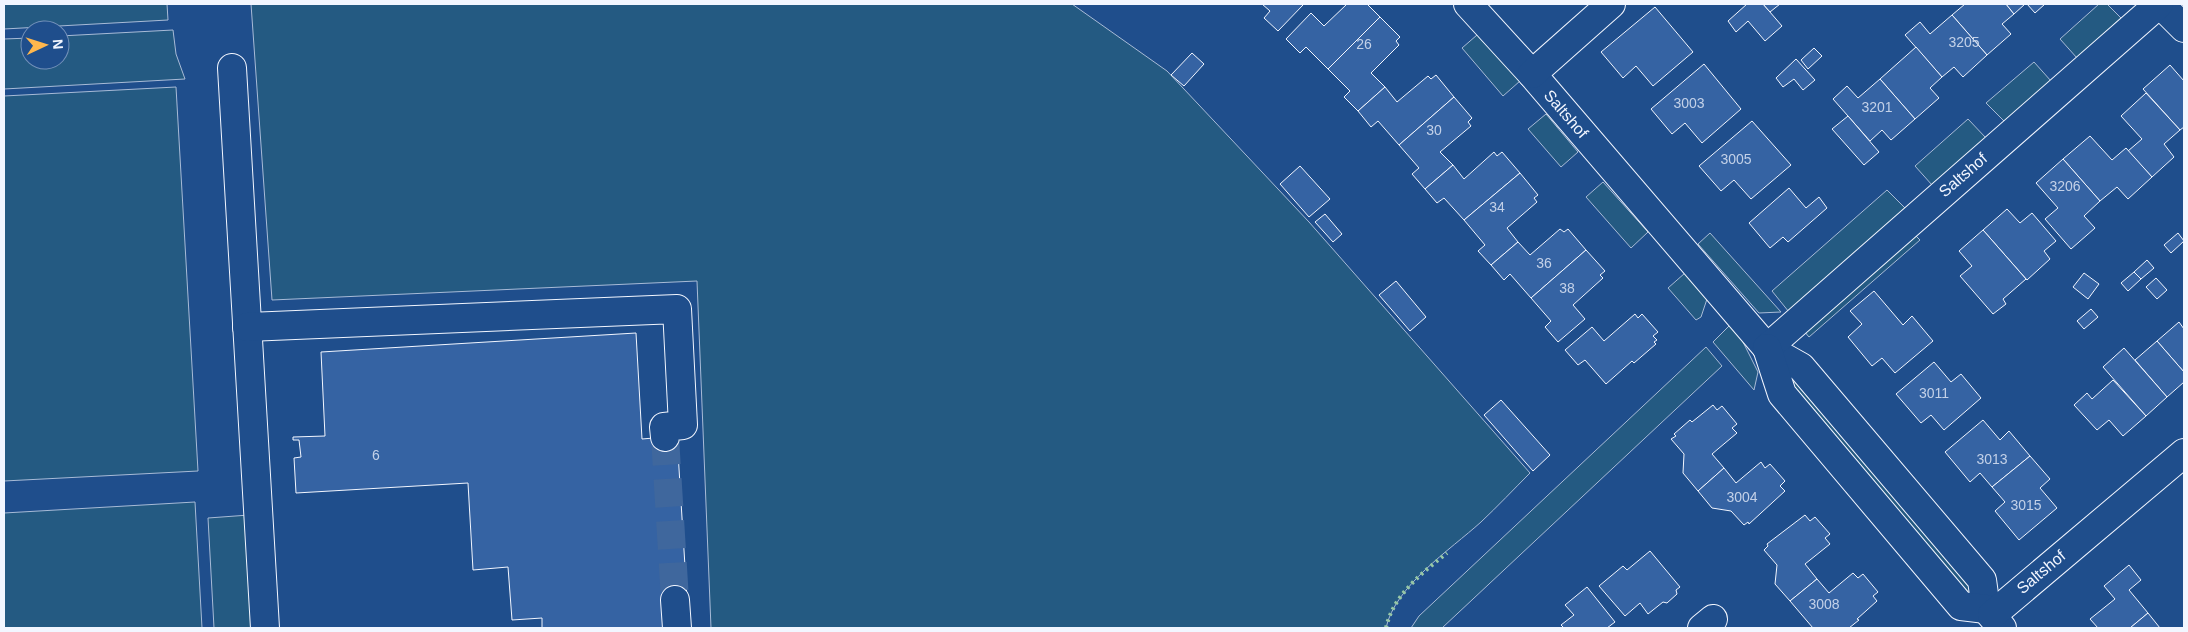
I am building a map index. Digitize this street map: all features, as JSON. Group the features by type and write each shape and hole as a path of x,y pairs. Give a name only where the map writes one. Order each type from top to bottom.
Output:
{"street":[{"path":"1468,4 1532,74"},
{"name":"Saltshof","path":"1611,4 1532,74 1767,348 1782,394 1961,606 1993,617 2184,453"},
{"name":"Saltshof","path":"1767,348 2160,4 2184,28"},
{"path":"232,68 265,628"},
{"path":"247,327 677,309 683,425 664,427 665,437"},
{"path":"675,600 677,628"}],"shaded area":[{"path":"4,4 167,4 168,20 70,25 70,20 20,20 20,28 4,29"},
{"path":"251,4 1072,4 1167,71 1309,222 1530,473 1481,522 1412,583 1391,613 1386,628 711,628 697,281 272,300"},
{"path":"2099,4 2107,4 2121,18 2077,58 2060,39"},
{"path":"173,30 176,54 185,79 4,89 4,39 20,38 20,70 70,70 70,35"},
{"path":"1477,35 1520,81 1503,96 1462,48"},
{"path":"2034,62 2051,81 2005,122 1986,103"},
{"path":"176,87 198,471 4,481 4,96"},
{"path":"1546,114 1578,152 1561,167 1528,129"},
{"path":"1968,119 1986,138 1932,185 1915,166"},
{"path":"1603,182 1648,232 1631,248 1586,197"},
{"path":"1887,190 1905,208 1789,312 1772,291"},
{"path":"1710,233 1781,312 1759,313 1698,244"},
{"path":"1913,233 1920,240 1809,337 1804,331"},
{"path":"1685,273 1707,299 1701,317 1696,320 1668,288"},
{"path":"1730,325 1739,334 1758,372 1754,390 1713,342"},
{"path":"1706,347 1722,366 1442,628 1411,628 1419,616"},
{"path":"1792,374 1975,584 1971,598 1786,379"},
{"path":"195,502 202,628 4,628 4,513"},
{"path":"249,515 256,628 214,628 208,518"}],"building":[{"path":"1262,4 1303,5 1278,31 1264,18 1270,11"},
{"path":"1347,4 1367,4 1380,17 1328,69 1306,47 1300,53 1286,39 1311,13 1324,26"},
{"path":"1747,4 1763,4 1782,26 1765,41 1748,21 1736,32 1728,21"},
{"path":"1763,4 1780,4 1770,12"},
{"path":"1965,4 2006,4 2014,14 2002,24 2011,34 1987,55 1952,15"},
{"path":"2006,4 2025,4 2014,14"},
{"path":"2027,4 2045,4 2035,13"},
{"path":"1655,7 1693,52 1653,86 1636,66 1623,78 1601,52"},
{"path":"1952,15 1987,55 1963,77 1954,67 1942,77 1905,35 1920,22 1930,34"},
{"path":"1380,17 1400,37 1396,41 1399,45 1371,73 1385,87 1358,111 1344,97 1350,91 1328,69"},
{"path":"1916,47 1942,77 1930,88 1939,98 1915,119 1880,79"},
{"path":"1814,48 1822,56 1808,69 1801,60"},
{"path":"1192,53 1204,64 1184,86 1171,75"},
{"path":"1796,59 1815,80 1803,90 1794,79 1783,87 1776,78"},
{"path":"1704,64 1741,109 1702,143 1685,123 1672,134 1651,109"},
{"path":"2170,65 2184,81 2184,127 2180,130 2143,89"},
{"path":"1436,75 1454,97 1399,145 1378,121 1371,127 1358,111 1385,87 1397,102 1428,76 1431,79"},
{"path":"1880,79 1915,119 1891,140 1882,130 1870,141 1833,99 1847,86 1858,98"},
{"path":"2146,93 2180,130 2164,144 2174,157 2152,177 2128,151 2142,139 2121,116"},
{"path":"1454,97 1472,118 1468,122 1471,126 1440,152 1453,165 1425,189 1412,174 1419,168 1399,145"},
{"path":"1848,116 1879,152 1864,165 1832,129"},
{"path":"1752,121 1791,165 1751,199 1734,180 1721,191 1699,166"},
{"path":"2090,136 2112,160 2126,148 2152,177 2128,199 2117,187 2100,201 2063,159"},
{"path":"1494,152 1497,156 1502,152 1520,173 1464,220 1444,198 1437,203 1425,189 1453,165 1464,179"},
{"path":"2063,159 2100,201 2084,216 2095,228 2071,249 2045,219 2058,208 2036,183"},
{"path":"1300,166 1330,199 1309,217 1280,184"},
{"path":"1520,173 1538,195 1534,198 1537,202 1507,228 1518,242 1491,265 1478,251 1485,245 1464,220"},
{"path":"1789,188 1806,208 1819,197 1827,208 1788,242 1783,237 1770,248 1749,223"},
{"path":"2007,209 2020,223 2032,213 2056,241 2044,251 2050,259 2027,280 1983,230"},
{"path":"1325,214 1342,234 1333,242 1315,222"},
{"path":"1560,229 1564,232 1568,229 1586,250 1531,298 1510,274 1504,280 1491,265 1518,242 1530,255"},
{"path":"1983,230 2026,279 2003,299 2006,304 1993,314 1960,276 1972,266 1959,251"},
{"path":"2178,233 2184,241 2171,253 2164,245"},
{"path":"1586,250 1605,271 1600,275 1603,278 1573,305 1585,319 1558,342 1545,327 1551,321 1531,298"},
{"path":"2147,260 2154,268 2141,279 2134,272"},
{"path":"2134,272 2141,279 2128,291 2121,283"},
{"path":"2084,273 2099,284 2088,299 2073,287"},
{"path":"2156,278 2167,290 2157,299 2146,287"},
{"path":"1396,281 1426,317 1410,331 1379,295"},
{"path":"1874,291 1903,325 1912,316 1933,341 1895,373 1882,358 1872,366 1848,337 1862,324 1850,311"},
{"path":"2091,309 2098,317 2084,329 2077,321"},
{"path":"1635,314 1638,318 1642,314 1658,332 1653,336 1657,340 1654,342 1656,344 1634,363 1632,361 1606,384 1585,360 1578,365 1565,350 1592,327 1604,341"},
{"path":"2179,322 2184,329 2184,372 2157,341"},
{"path":"636,333 642,439 677,436 687,599 667,628 542,628 542,618 512,620 508,567 473,570 468,483 296,493 294,458 301,457 299,440 293,440 293,437 325,436 321,352"},
{"path":"2157,341 2184,372 2184,382 2167,397 2135,360"},
{"path":"2124,348 2167,397 2146,416 2103,367"},
{"path":"1934,362 1951,382 1961,374 1981,398 1944,430 1931,415 1921,423 1896,394"},
{"path":"2113,380 2146,416 2123,436 2109,420 2097,430 2074,405 2087,393 2092,399"},
{"path":"1501,400 1550,455 1533,471 1484,415"},
{"path":"1713,405 1717,410 1722,406 1737,424 1732,428 1737,433 1712,454 1724,468 1698,491 1683,473 1684,454 1671,439 1690,420 1692,422"},
{"path":"1983,420 2000,440 2009,431 2030,456 1992,487 1980,473 1970,482 1945,452"},
{"path":"2030,456 2050,479 2040,488 2057,508 2019,540 1995,511 2005,502 1992,487"},
{"path":"1761,462 1765,468 1770,464 1785,481 1780,486 1785,491 1749,524 1748,522 1744,525 1731,511 1712,508 1698,491 1724,468 1736,483"},
{"path":"1805,515 1810,521 1815,517 1830,534 1825,538 1830,544 1805,564 1817,579 1790,601 1775,584 1777,565 1764,550 1768,546 1767,544"},
{"path":"1650,551 1680,587 1676,590 1677,594 1667,603 1663,602 1648,614 1640,603 1625,616 1599,586 1623,566 1627,570"},
{"path":"2129,565 2141,580 2129,590 2148,613 2130,628 2098,628 2090,619 2115,599 2104,586"},
{"path":"1853,573 1858,578 1863,574 1878,592 1873,596 1877,601 1849,628 1813,628 1790,601 1817,579 1829,593"},
{"path":"1587,587 1615,622 1607,628 1564,628 1561,625 1574,615 1565,605"},
{"path":"2148,613 2160,628 2130,628"}],"tunnel":[{"path":"665,437 675,600"}],"hedge":[{"path":"1386,628 1395,605 1402,595 1419,577 1447,553"}]}
